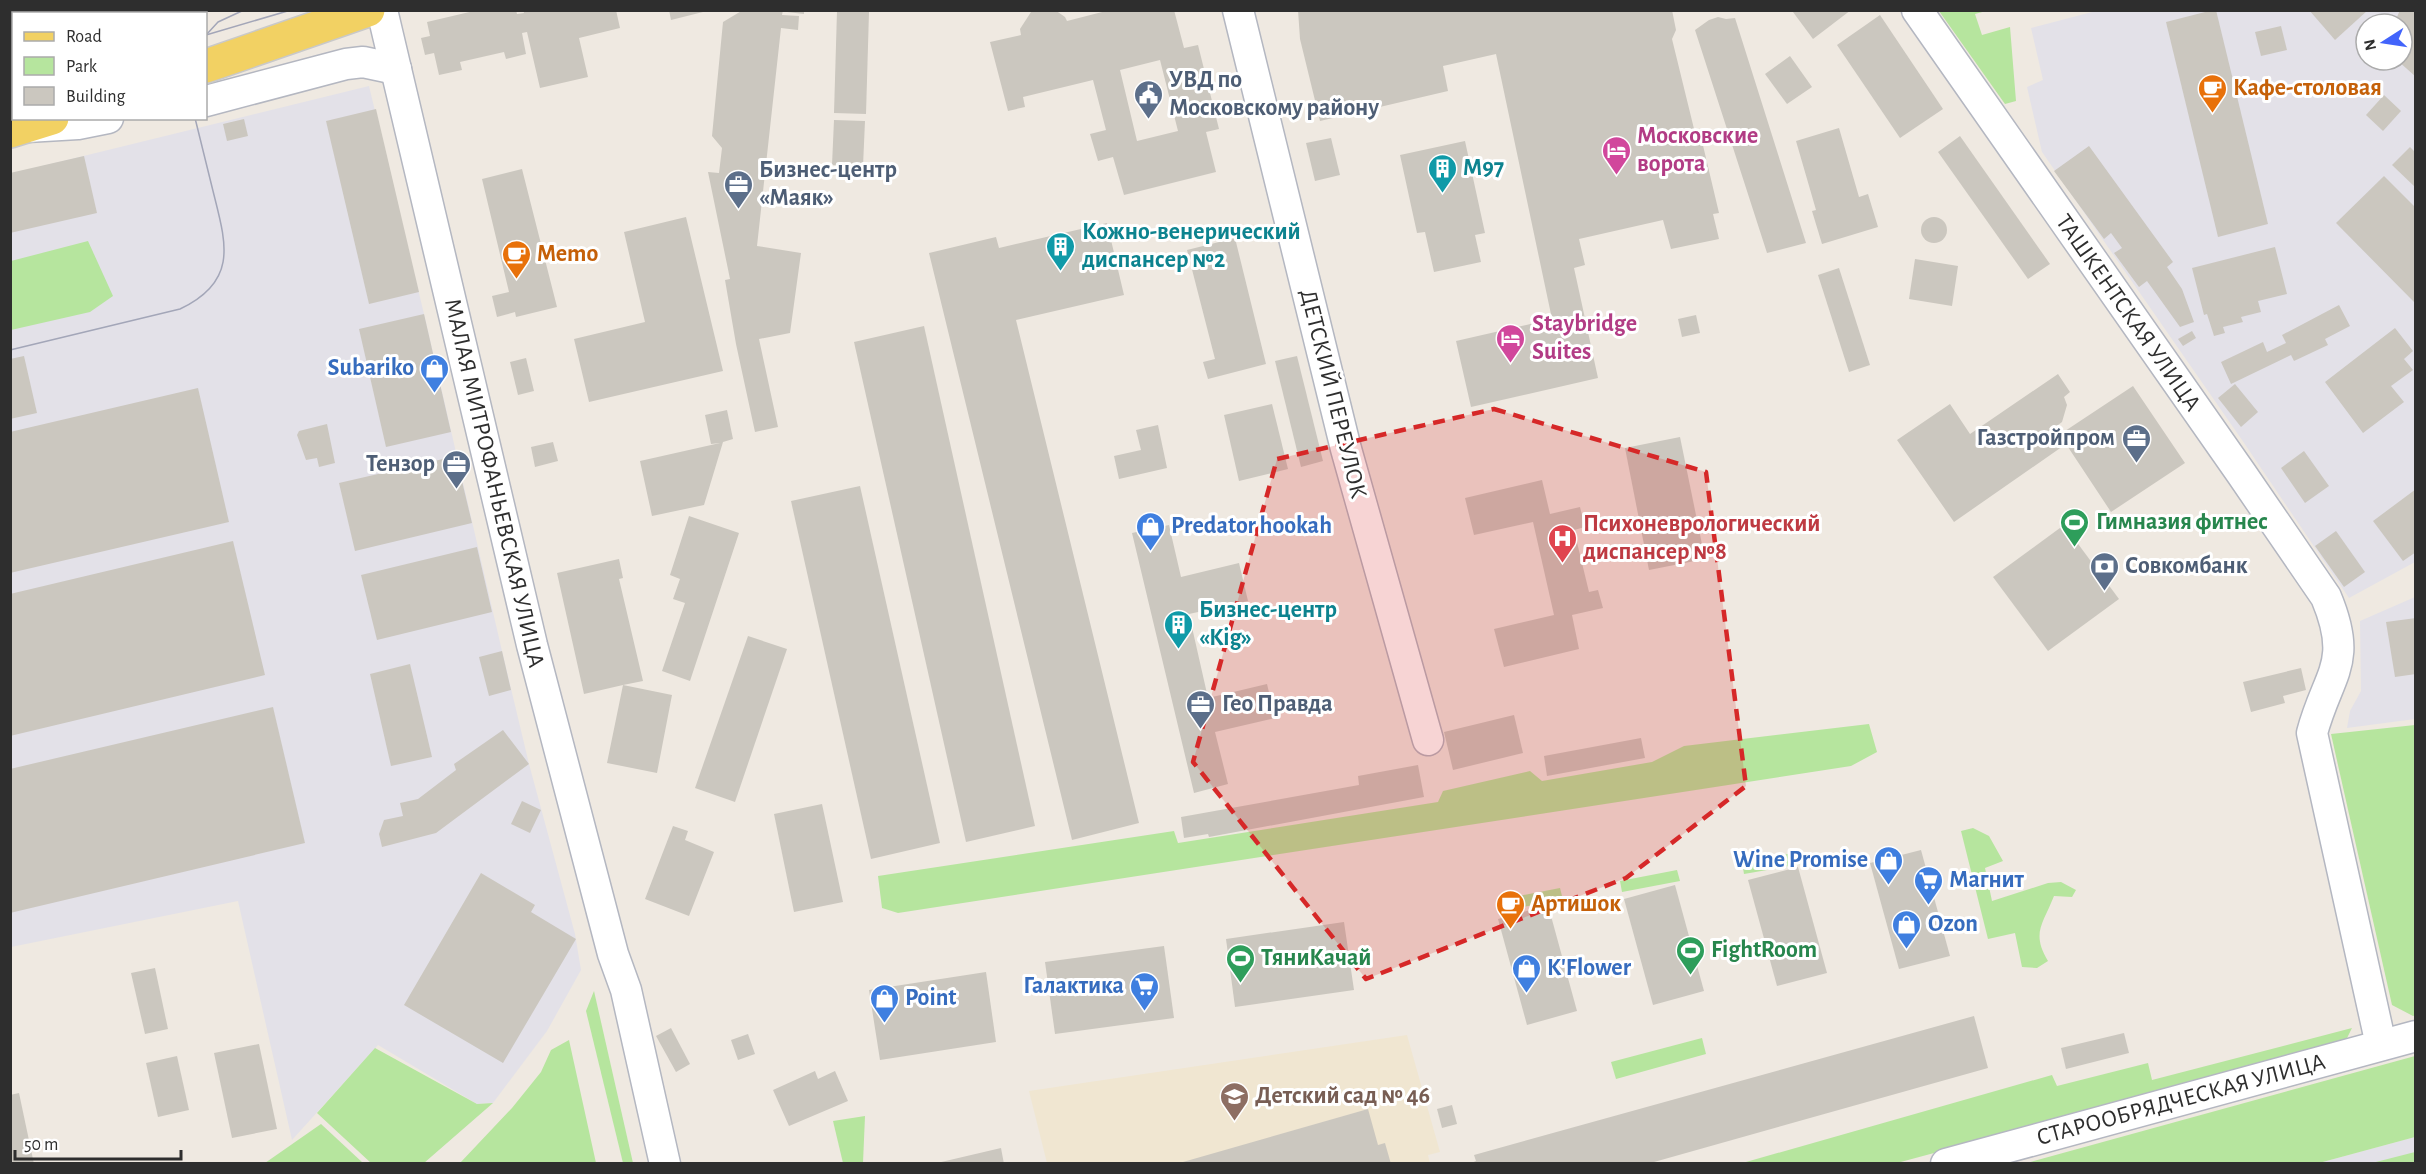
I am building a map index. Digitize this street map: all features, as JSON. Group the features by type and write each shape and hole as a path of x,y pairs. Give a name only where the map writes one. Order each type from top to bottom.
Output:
{"main road":[{"path":"207,66 368,10"}],"street":[{"name":"МАЛАЯ МИТРОФАНЬЕВСКАЯ УЛИЦА","path":"382,10 532,645 613,954 626,990 665,1164"},
{"name":"ДЕТСКИЙ ПЕРЕУЛОК","path":"1238,10 1346,450 1428,740"},
{"name":"ТАШКЕНТСКАЯ УЛИЦА","path":"1917,10 2280,529 2325,597 2334,618 2339,639 2337,666 2312,733 2381,1045"},
{"path":"207,101 346,64 363,62 396,69"},
{"path":"30,126 78,124 98,120"},
{"name":"МАЛАЯ МИТРОФАНЬЕВСКАЯ УЛИЦА","path":"613,954 609,994 647,1164"},
{"name":"СТАРООБРЯДЧЕСКАЯ УЛИЦА","path":"1946,1164 2415,1036"}],"highlighted area":[{"path":"1494,409 1706,472 1746,786 1626,878 1366,979 1193,762 1277,459"}],"shaded area":[{"path":"2096,11 2415,11 2415,562 2349,598 2042,152 2027,87 2043,80 2031,28"},
{"path":"369,86 529,764 575,934 581,970 547,1031 493,1103 477,1104 378,1045 292,1140 238,901 11,947 10,174"},
{"path":"2415,597 2415,719 2347,728 2350,711 2361,691 2360,621"},
{"name":"Детский сад № 46","path":"1407,1035 1440,1152 1428,1155 1430,1164 1047,1163 1029,1091"},
{"path":"2415,1137 2415,1163 2319,1163"}],"green space":[{"path":"1939,11 1986,11 1975,14 1982,35 2010,27 2016,101 2005,104"},
{"path":"88,241 113,296 90,312 11,330 11,261"},
{"path":"1869,724 1877,752 1851,766 898,913 882,908 878,876 1174,831 1178,843 1438,802 1443,791 1530,771 1542,781 1652,762 1684,746"},
{"path":"2415,725 2416,1015 2413,1016 2392,1005 2331,734"},
{"path":"1973,828 1989,836 2003,861 1985,868 1992,901 2048,883 2061,882 2076,890 2072,897 2054,896 2040,929 2040,943 2048,961 2037,968 2022,967 2015,933 1988,939 1961,831"},
{"path":"1799,852 1801,864 1744,874 1742,862"},
{"path":"1677,870 1680,881 1622,892 1620,881"},
{"path":"1560,888 1563,900 1506,910 1503,899"},
{"path":"594,991 633,1163 623,1163 586,1011"},
{"path":"2352,1028 2345,1042 1897,1163 1739,1164 2052,1075 2057,1086 2148,1063 2152,1080"},
{"path":"1702,1038 1706,1054 1616,1079 1611,1062"},
{"path":"569,1040 596,1163 460,1163 512,1108 541,1072 551,1050"},
{"path":"375,1048 477,1104 493,1103 424,1163 371,1163 317,1113"},
{"path":"2415,1056 2415,1137 2319,1163 2027,1163"},
{"path":"865,1116 863,1163 843,1163 833,1121"},
{"path":"321,1124 363,1163 265,1163"},
{"path":"2415,1152 2415,1163 2372,1163"}],"building":[{"path":"478,10 516,10 517,14 524,13 523,10 616,10 620,28 579,38 588,77 540,88 527,32 522,33 526,54 506,59 504,52 460,62 462,70 439,75 434,53 425,55 421,38 430,36 427,22"},
{"path":"669,10 706,10 707,11 671,20"},
{"name":"Бизнес-центр «Маяк»","path":"743,10 783,10 782,15 799,16 798,30 781,28 757,246 801,253 790,333 759,339 778,427 755,432 736,344 725,280 730,279 708,172 719,173 722,148 712,136 723,22"},
{"path":"787,10 804,10 804,14 787,12"},
{"path":"1055,10 1067,21 1110,10 1174,10 1184,48 1198,45 1219,129 1206,132 1216,172 1124,195 1113,157 1098,161 1090,134 1106,130 1093,80 1023,97 1025,107 1008,111 990,42 1021,35 1020,29 1031,12","holes":["1160,60 1178,131 1137,141 1120,70"]},
{"name":"Московские ворота","path":"1298,10 1672,10 1676,30 1672,39 1696,137 1701,137 1719,213 1713,214 1719,239 1671,249 1663,220 1579,239 1585,265 1574,268 1598,378 1471,407 1456,341 1552,319 1496,54 1443,66 1448,91 1320,121 1300,39"},
{"path":"1795,10 1851,10 1813,39 1793,12"},
{"path":"2216,10 2268,224 2218,237 2166,22"},
{"path":"2309,10 2368,10 2354,12 2354,23 2335,40"},
{"path":"2400,10 2416,10 2416,77 2410,72 2414,72 2414,12 2399,12"},
{"path":"837,11 869,12 866,114 834,113"},
{"path":"1880,15 1943,109 1900,138 1837,45"},
{"path":"1718,17 1735,18 1806,243 1767,253 1695,30 1709,20"},
{"path":"2281,26 2287,50 2261,56 2255,32"},
{"path":"1790,56 1812,87 1787,104 1765,74"},
{"path":"2384,95 2401,111 2383,131 2366,115"},
{"path":"376,109 419,292 369,304 326,121"},
{"path":"244,119 248,136 227,141 223,124"},
{"path":"834,120 865,121 863,166 832,165"},
{"path":"1839,128 1859,197 1868,194 1878,227 1822,244 1812,211 1816,210 1796,141"},
{"path":"1960,136 2050,264 2028,279 1938,152"},
{"path":"1331,138 1340,175 1315,181 1306,143"},
{"name":"M97","path":"1465,141 1485,233 1475,235 1481,262 1434,272 1425,232 1417,233 1400,155"},
{"path":"2089,146 2173,262 2167,267 2182,289 2194,322 2180,327 2147,281 2139,287 2114,253 2122,248 2111,233 2104,239 2054,171"},
{"path":"2410,147 2416,153 2416,188 2392,165"},
{"path":"84,156 97,213 10,233 10,173"},
{"path":"522,169 557,307 516,317 515,312 497,317 492,296 509,292 482,179"},
{"path":"2384,176 2416,208 2416,304 2336,223"},
{"path":"686,217 723,371 589,402 574,339 645,322 624,232"},
{"path":"1934,217 1943,221 1947,230 1943,239 1934,243 1925,239 1921,230 1925,221"},
{"path":"1107,223 1124,295 1016,320 1139,823 1072,840 929,253 996,237 999,248"},
{"path":"1235,238 1266,364 1208,379 1203,362 1215,359 1187,250"},
{"path":"2275,247 2287,294 2258,301 2261,312 2241,317 2243,322 2223,327 2225,333 2214,336 2207,314 2204,315 2192,268"},
{"path":"1915,259 1958,266 1952,306 1909,299"},
{"path":"1839,268 1870,365 1849,372 1818,275"},
{"path":"2339,305 2350,326 2325,339 2328,345 2294,361 2291,355 2231,384 2221,362 2263,342 2267,352 2286,343 2282,335"},
{"path":"424,314 451,432 386,447 359,329"},
{"path":"1696,315 1700,333 1682,337 1678,319"},
{"path":"924,326 1035,826 966,842 854,342"},
{"path":"2395,328 2413,351 2404,359 2413,370 2391,386 2404,402 2363,433 2325,382"},
{"path":"2192,331 2196,338 2183,346 2178,339"},
{"path":"24,356 37,413 10,419 10,359"},
{"path":"1297,356 1323,461 1301,467 1275,361"},
{"path":"526,358 534,391 518,395 510,362"},
{"path":"2058,374 2070,392 2064,397 2067,405 2062,422 2054,428 2059,435 2133,386 2185,463 2111,512 2066,444 1954,522 1897,440 1950,404 1970,434"},
{"path":"2235,384 2258,412 2241,427 2218,398"},
{"path":"198,388 229,522 10,573 10,432"},
{"path":"1272,404 1288,469 1239,481 1224,415"},
{"path":"727,410 733,439 723,442 704,505 652,516 640,461 720,443 711,444 705,415"},
{"path":"327,424 335,463 319,467 317,458 306,460 297,435 299,431"},
{"path":"1158,425 1167,468 1119,479 1114,456 1141,450 1136,430"},
{"path":"1680,437 1705,559 1649,570 1625,448"},
{"path":"553,442 558,461 535,467 531,447"},
{"path":"2304,451 2329,486 2305,503 2281,468"},
{"path":"456,456 472,523 355,551 339,483"},
{"name":"Психоневрологический диспансер №8","path":"1542,480 1550,514 1580,507 1585,527 1574,530 1589,592 1598,590 1603,608 1572,615 1579,649 1504,667 1494,629 1554,615 1533,522 1474,535 1465,498"},
{"path":"860,486 940,843 871,859 791,501"},
{"path":"2416,489 2416,552 2403,561 2373,521"},
{"path":"689,516 739,533 690,681 662,671 685,603 673,599 680,579 670,575"},
{"name":"Бизнес-центр «Kig»","path":"1169,525 1181,577 1239,563 1248,601 1189,614 1208,698 1267,684 1275,718 1215,732 1228,784 1194,793 1132,533"},
{"path":"2064,525 2119,599 2048,651 1993,577"},
{"path":"2336,531 2365,572 2344,587 2315,546"},
{"path":"233,541 265,675 10,736 10,594"},
{"path":"477,547 492,612 377,640 361,575"},
{"path":"619,559 623,578 619,579 643,681 584,694 557,573"},
{"path":"2416,618 2416,674 2395,677 2386,622"},
{"path":"748,636 787,649 735,802 695,788"},
{"path":"502,651 511,690 489,696 479,657"},
{"path":"410,664 432,757 391,766 370,674"},
{"path":"2301,668 2306,690 2283,696 2285,703 2251,712 2243,682"},
{"path":"623,685 672,695 657,773 607,763"},
{"path":"273,707 305,843 10,913 10,769"},
{"path":"1514,715 1523,753 1453,770 1444,732"},
{"path":"503,730 529,764 436,833 382,847 379,834 384,820 403,816 400,803 418,799 456,770 454,764"},
{"path":"1641,738 1645,758 1547,776 1544,756"},
{"path":"1418,765 1424,797 1209,837 1208,834 1184,838 1181,817 1359,785 1358,776"},
{"path":"522,801 541,810 530,833 511,824"},
{"path":"822,804 843,902 794,912 774,814"},
{"path":"673,826 688,831 685,840 714,852 689,916 645,899"},
{"path":"1921,850 1950,956 1899,969 1870,863"},
{"path":"1798,867 1827,973 1777,986 1748,880"},
{"path":"481,873 535,905 531,912 576,939 503,1063 404,1005"},
{"path":"1675,885 1704,991 1653,1005 1624,899"},
{"path":"1548,905 1577,1011 1527,1025 1498,919"},
{"path":"1344,922 1354,990 1235,1007 1226,939"},
{"path":"1164,946 1174,1018 1055,1034 1045,962"},
{"path":"155,968 168,1029 145,1034 131,973"},
{"path":"986,972 996,1042 880,1060 869,990"},
{"path":"1974,1016 1988,1068 1647,1164 1469,1164 1476,1161 1474,1155"},
{"path":"671,1028 690,1064 676,1072 656,1036"},
{"path":"2124,1033 2129,1053 2066,1069 2061,1048"},
{"path":"748,1034 755,1054 738,1060 731,1040"},
{"path":"259,1044 277,1129 232,1138 214,1053"},
{"path":"177,1056 189,1110 158,1117 146,1063"},
{"path":"815,1071 818,1079 835,1071 848,1101 789,1126 773,1090"},
{"path":"19,1093 34,1164 10,1164 10,1095"},
{"path":"1452,1105 1457,1124 1442,1128 1437,1109"},
{"path":"1368,1109 1378,1145 1385,1143 1391,1164 1176,1164"},
{"path":"1001,1148 1004,1164 937,1164 937,1163"}],"tram line":[{"path":"207,34 218,22 244,10"},
{"path":"207,35 291,10"},
{"path":"10,350 180,309 199,298 212,286 220,273 224,259 224,244 222,227 196,120"}],"place":[{"name":"Кафе-столовая","path":"2212,114"},
{"name":"УВД по Московскому району","path":"1148,120"},
{"name":"Московские ворота","path":"1616,176"},
{"name":"M97","path":"1442,194"},
{"name":"Бизнес-центр «Маяк»","path":"738,210"},
{"name":"Кожно-венерический диспансер №2","path":"1061,272"},
{"name":"Memo","path":"516,280"},
{"name":"Staybridge Suites","path":"1511,364"},
{"name":"Subariko","path":"435,394"},
{"name":"Газстройпром","path":"2136,464"},
{"name":"Тензор","path":"456,490"},
{"name":"Гимназия фитнес","path":"2075,548"},
{"name":"Predator hookah","path":"1150,552"},
{"name":"Психоневрологический диспансер №8","path":"1562,564"},
{"name":"Совкомбанк","path":"2104,592"},
{"name":"Бизнес-центр «Kig»","path":"1178,650"},
{"name":"Гео Правда","path":"1201,730"},
{"name":"Wine Promise","path":"1889,886"},
{"name":"Магнит","path":"1928,906"},
{"name":"Артишок","path":"1510,930"},
{"name":"Ozon","path":"1907,950"},
{"name":"FightRoom","path":"1690,976"},
{"name":"ТяниКачай","path":"1240,984"},
{"name":"K'Flower","path":"1526,994"},
{"name":"Галактика","path":"1145,1012"},
{"name":"Point","path":"884,1024"},
{"name":"Детский сад № 46","path":"1234,1122"}]}
